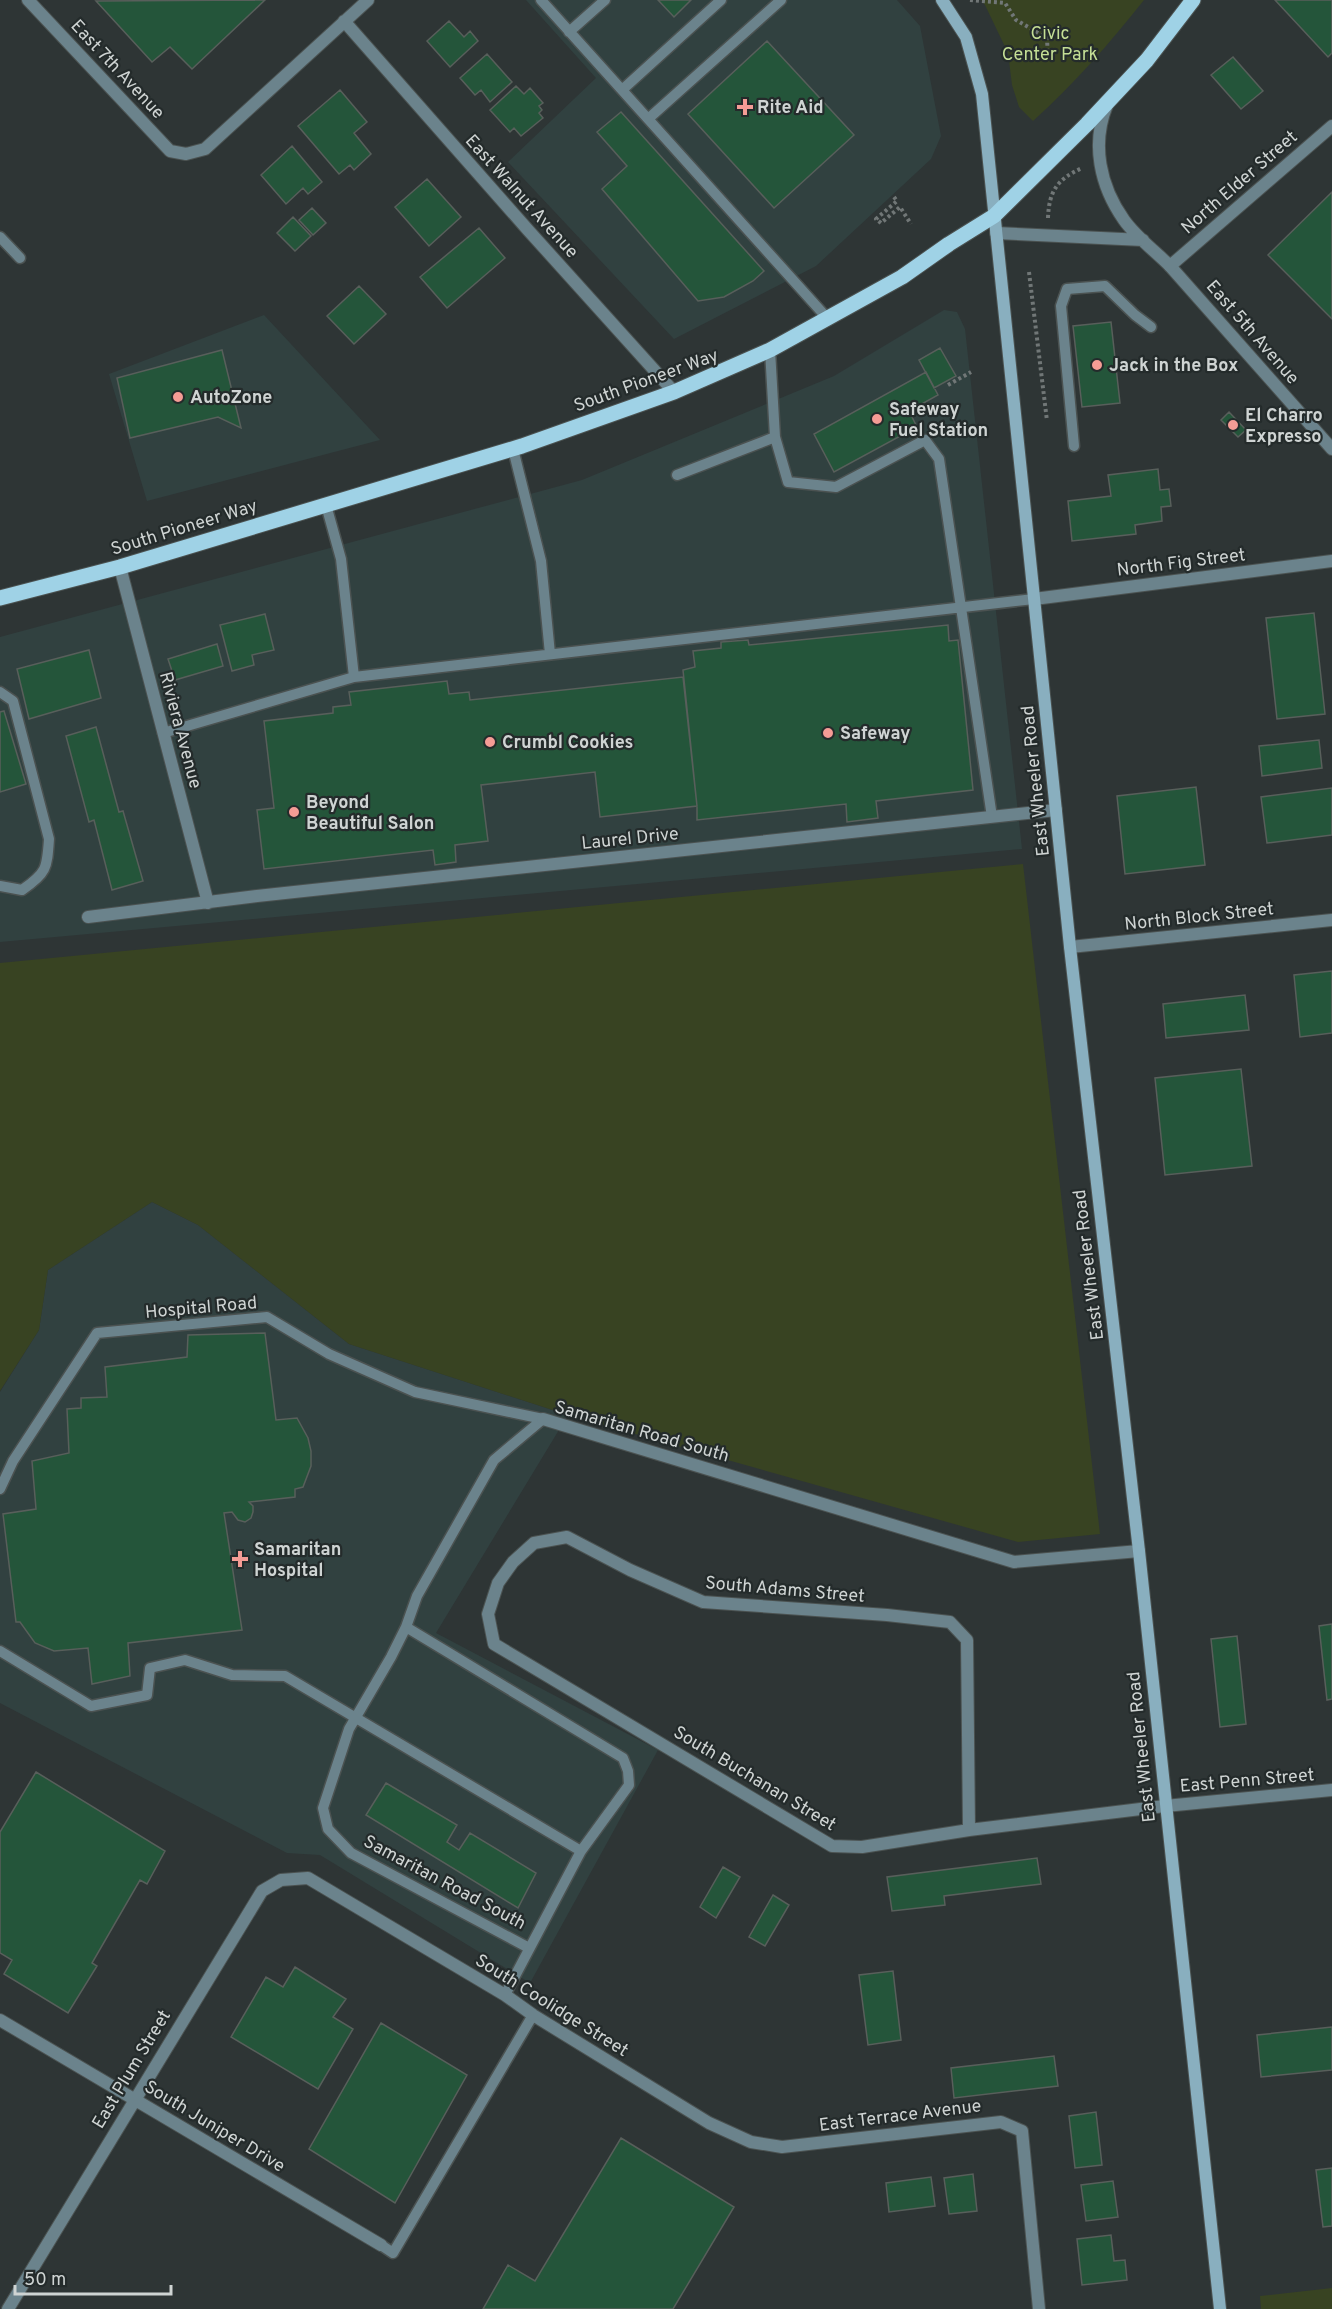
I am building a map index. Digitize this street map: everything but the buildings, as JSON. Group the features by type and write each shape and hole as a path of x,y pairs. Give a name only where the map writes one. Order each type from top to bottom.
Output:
{"main road":[{"path":"942,0 966,37 982,94 994,216"},
{"name":"South Pioneer Way","path":"0,598 120,567 513,448 674,392 739,366 828,319 902,276 994,216 1147,60 1193,0"},
{"name":"East Wheeler Road","path":"994,216 1070,947 1139,1551 1220,2309"}],"street":[{"name":"East 7th Avenue","path":"28,0 170,151 186,154 205,149 344,21"},
{"path":"344,21 368,0"},
{"name":"East Walnut Avenue","path":"344,21 674,392"},
{"name":"East 5th Avenue","path":"1109,100 1099,128 1101,172 1114,204 1125,221 1170,266 1332,449"},
{"name":"North Elder Street","path":"1170,266 1332,126"},
{"path":"996,233 1143,240"},
{"name":"North Fig Street","path":"1034,599 1332,561"},
{"name":"Riviera Avenue","path":"120,567 208,903"},
{"name":"Laurel Drive","path":"88,917 257,896 1056,810"},
{"name":"North Block Street","path":"1070,947 1332,921"},
{"name":"Samaritan Road South","path":"543,1419 1014,1562 1139,1551"},
{"name":"South Adams Street","path":"494,1644 488,1614 498,1583 513,1562 534,1544 567,1537 630,1570 703,1602 950,1622 967,1641 969,1830"},
{"name":"South Buchanan Street","path":"494,1644 832,1846 862,1847 969,1830 1165,1806"},
{"name":"East Penn Street","path":"1165,1806 1332,1790"},
{"name":"South Coolidge Street","path":"308,1878 506,1995 533,2015 709,2123 751,2142 782,2147"},
{"name":"East Plum Street","path":"8,2309 262,1891 281,1880 308,1878"},
{"name":"South Juniper Drive","path":"0,2020 381,2245"},
{"name":"East Terrace Avenue","path":"782,2147 1001,2122 1022,2131 1040,2309"}],"lane":[{"path":"541,0 828,319"},
{"path":"569,32 605,0"},
{"path":"622,90 721,0"},
{"path":"648,119 781,0"},
{"path":"0,237 20,258"},
{"path":"1074,446 1061,306 1067,289 1106,286 1135,315 1151,327"},
{"path":"770,350 775,437 788,482 836,487 925,440 939,459 992,817"},
{"path":"677,475 775,437"},
{"path":"513,448 541,561 550,654"},
{"path":"326,505 341,559 354,677"},
{"path":"163,733 354,677 1034,599"},
{"path":"0,692 13,701 49,839 47,861 39,879 22,890 0,886"},
{"name":"Hospital Road","path":"0,1488 13,1461 97,1333 267,1317 329,1354 415,1392 543,1419"},
{"name":"Samaritan Road South","path":"530,1948 351,1853 328,1829 323,1808 349,1729 405,1627 417,1596 494,1461 543,1419"},
{"path":"405,1627 623,1758 628,1771 629,1785 580,1851 506,1995"},
{"path":"0,1651 91,1706 147,1695 150,1668 185,1660 232,1676 285,1676 580,1851"},
{"path":"381,2245 393,2253 533,2015"}],"path":[{"path":"970,0 1005,3 1016,20 1047,38 1048,60"},
{"path":"1048,218 1049,200 1064,177 1082,168"},
{"path":"894,196 897,201 876,219 881,223 900,207 911,224"},
{"path":"1029,272 1047,421"},
{"path":"948,385 971,372"}],"shaded area":[{"path":"526,0 897,0 920,26 941,136 931,159 816,266 674,339 508,162 596,78"},
{"path":"944,310 957,312 965,329 1022,849 0,942 0,637 582,480 834,376"},
{"path":"264,315 380,440 147,501 109,374"},
{"name":"Samaritan Hospital","path":"152,1202 198,1225 349,1344 568,1415 436,1633 658,1750 530,1983 320,1855 287,1853 0,1703 0,1392 39,1330 48,1270"}],"green space":[{"name":"Civic Center Park","path":"981,0 1144,0 1091,63 1033,121 1019,107 1012,85 1008,53"},
{"path":"1023,864 1100,1534 1018,1542 568,1415 349,1344 198,1225 152,1202 48,1270 39,1330 0,1391 0,963"},
{"path":"1332,2288 1332,2309 1261,2309 1260,2296"}],"place":[{"name":"Rite Aid","path":"745,107"},
{"name":"Jack in the Box","path":"1097,365"},
{"name":"AutoZone","path":"178,397"},
{"name":"Safeway Fuel Station","path":"877,419"},
{"name":"El Charro Expresso","path":"1233,425"},
{"name":"Safeway","path":"828,733"},
{"name":"Crumbl Cookies","path":"490,742"},
{"name":"Beyond Beautiful Salon","path":"294,812"},
{"name":"Samaritan Hospital","path":"240,1559"}]}
